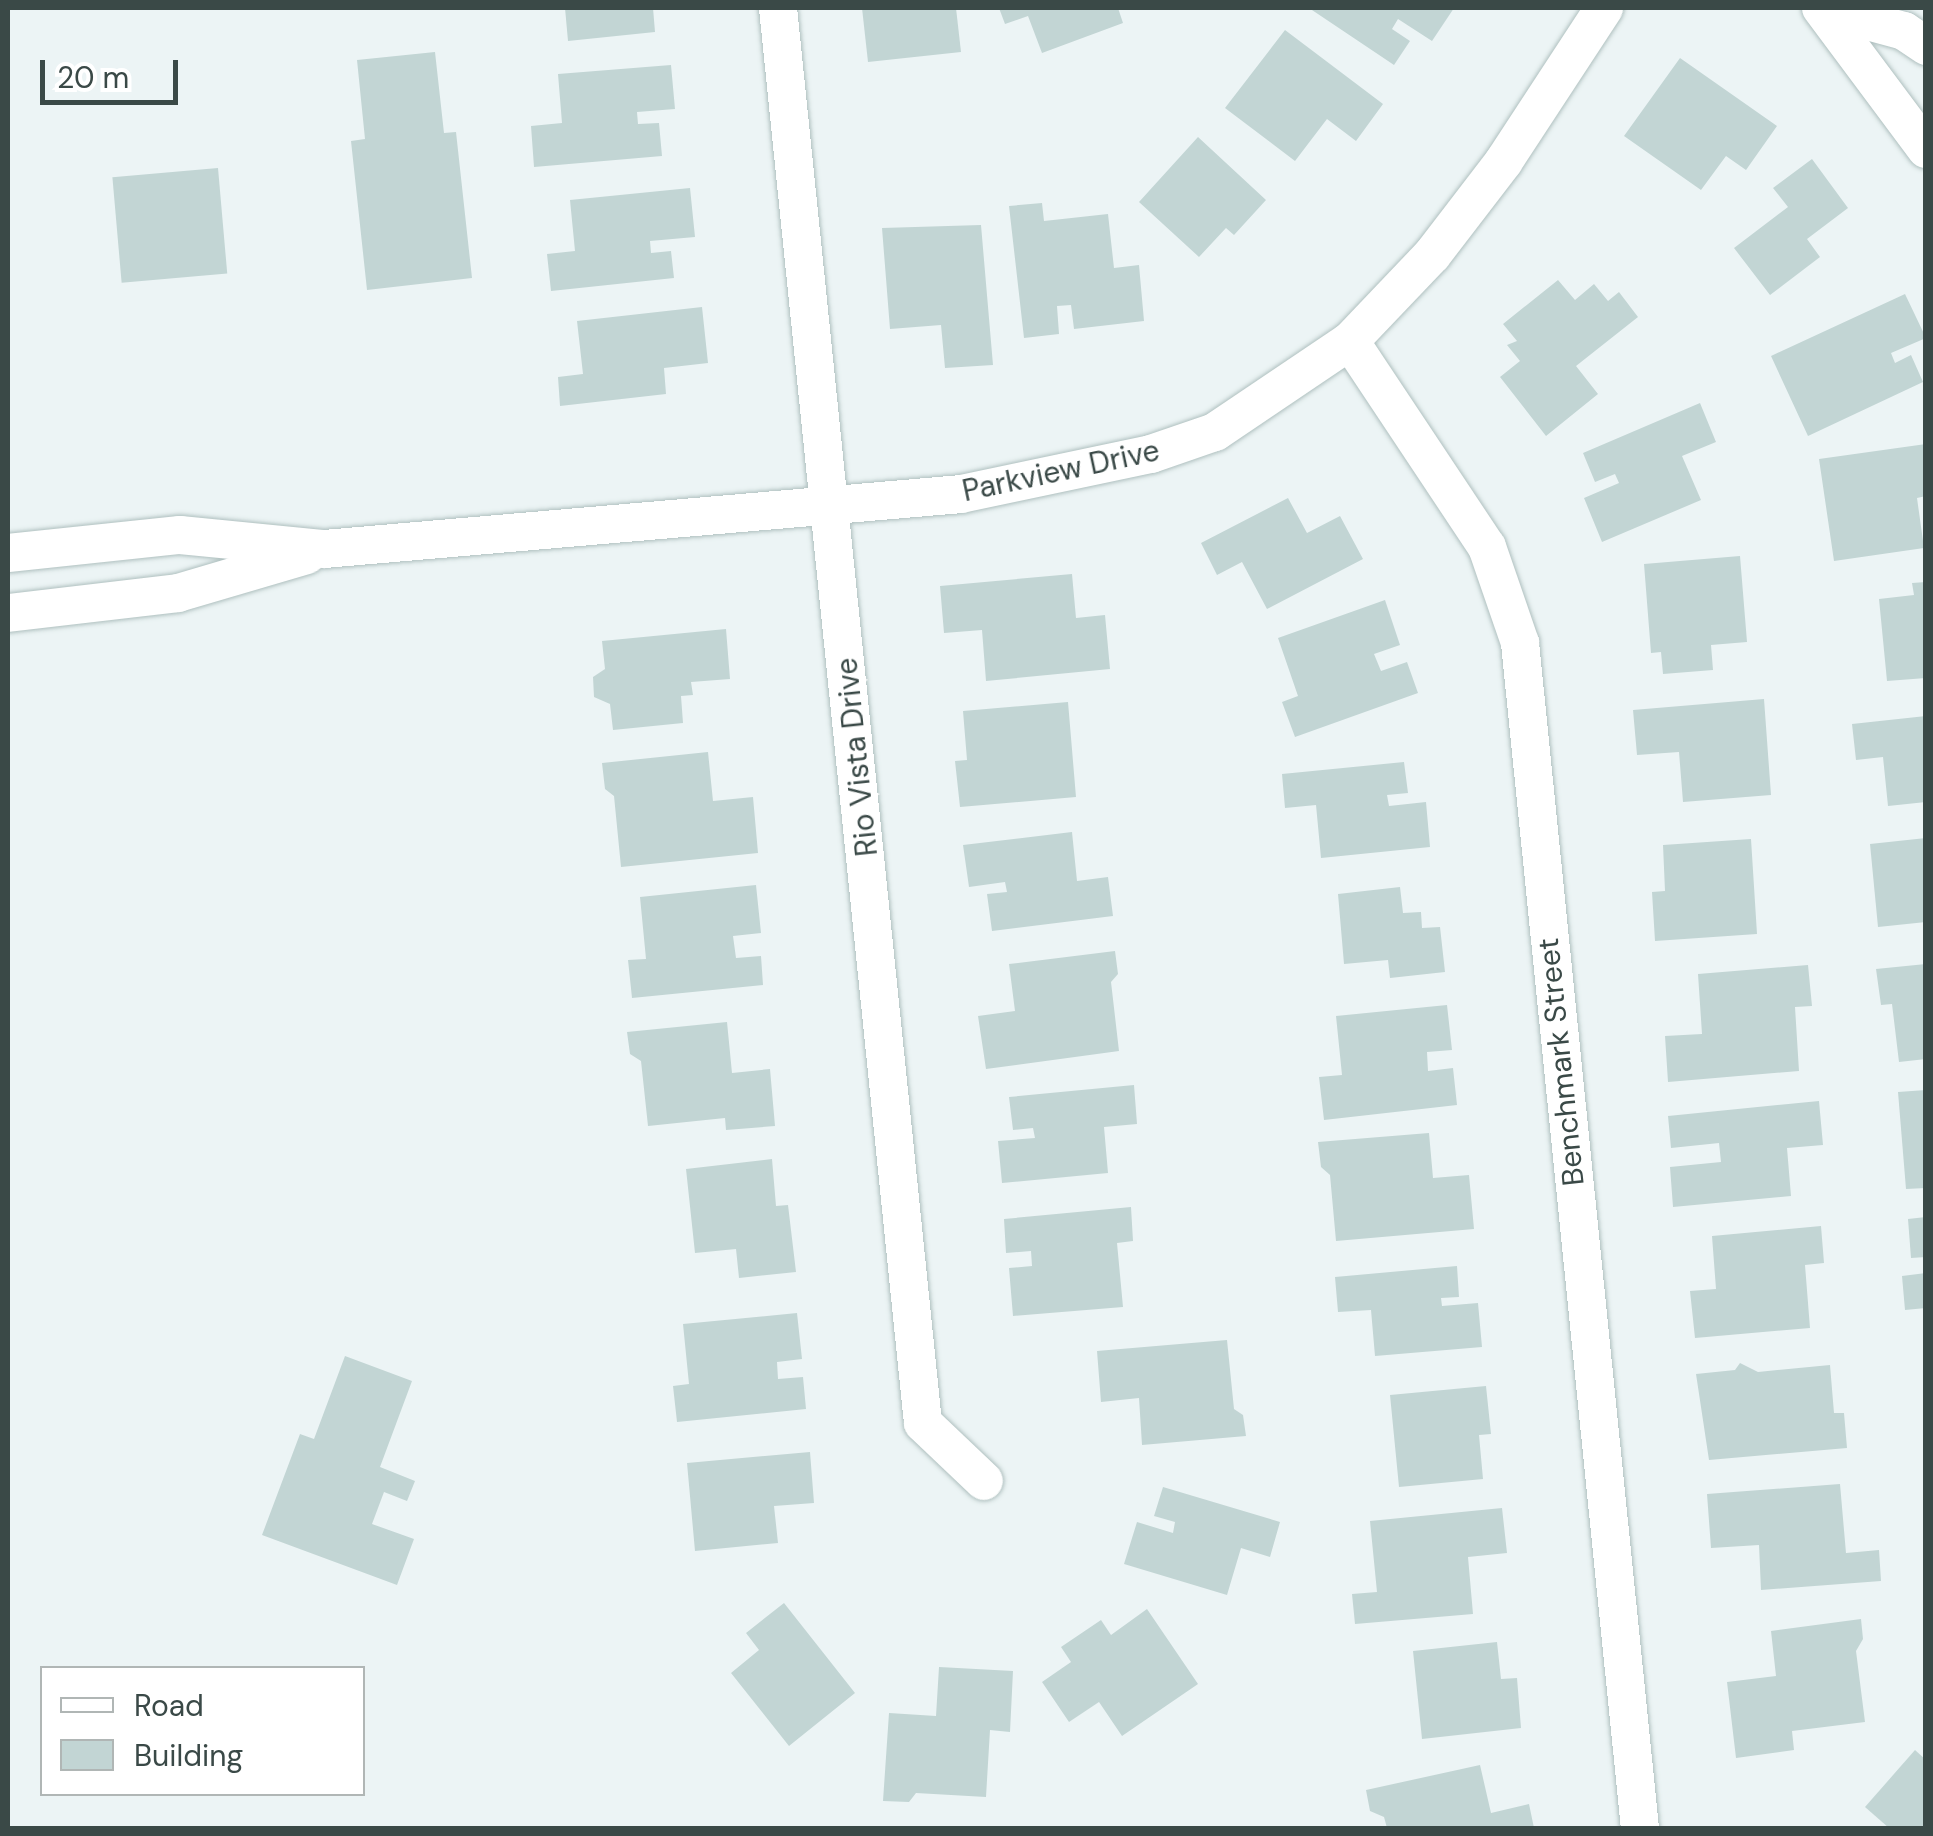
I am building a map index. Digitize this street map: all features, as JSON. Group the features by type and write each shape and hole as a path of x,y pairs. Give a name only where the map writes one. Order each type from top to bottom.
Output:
{"street":[{"name":"Rio Vista Drive","path":"778,8 832,504 923,1424 984,1482"},
{"name":"Parkview Drive","path":"8,553 180,536 324,550 961,494 1151,454 1215,432 1350,341 1432,255 1480,192 1604,8"},
{"path":"1822,8 1904,31 1926,46"},
{"path":"1822,8 1926,149"},
{"name":"Benchmark Street","path":"1350,341 1487,546 1520,643 1640,1828"},
{"name":"Parkview Drive","path":"8,612 178,593 324,550"}],"building":[{"path":"565,8 653,8 655,32 568,41"},
{"path":"862,8 956,8 961,52 868,62"},
{"path":"999,8 1118,8 1123,23 1042,53 1028,16 1005,24"},
{"path":"1309,8 1454,8 1432,41 1398,19 1392,29 1410,41 1394,65"},
{"path":"1285,30 1383,104 1356,141 1327,119 1295,161 1225,108"},
{"path":"435,52 444,133 456,132 472,278 367,290 351,141 365,139 357,60"},
{"path":"1680,58 1777,126 1746,170 1726,156 1701,190 1624,136"},
{"path":"671,65 675,109 637,112 638,124 659,123 662,156 534,167 531,126 562,123 558,74"},
{"path":"1198,137 1266,200 1234,235 1226,228 1199,257 1139,202"},
{"path":"1812,159 1848,208 1807,239 1820,257 1770,295 1734,248 1788,207 1773,188"},
{"path":"218,168 227,274 122,283 112,177"},
{"path":"690,188 695,237 650,241 651,253 671,251 674,278 551,291 547,254 575,251 570,200"},
{"path":"1042,203 1044,221 1108,214 1114,268 1139,265 1144,321 1074,329 1071,305 1057,306 1059,334 1024,338 1009,206"},
{"path":"981,225 993,365 945,368 941,325 890,329 882,228"},
{"path":"1558,280 1575,300 1594,284 1608,301 1619,292 1638,317 1576,366 1598,394 1546,436 1500,377 1520,361 1507,345 1517,341 1503,324"},
{"path":"1905,294 1926,338 1891,353 1895,363 1911,355 1923,382 1808,436 1771,356"},
{"path":"702,307 708,363 664,368 666,394 560,406 558,377 583,374 577,321"},
{"path":"1700,403 1716,442 1682,456 1701,500 1602,542 1584,498 1619,483 1615,474 1595,482 1583,453"},
{"path":"1926,444 1926,496 1917,498 1924,548 1834,561 1819,459"},
{"path":"1288,498 1307,533 1340,516 1363,559 1267,609 1242,562 1217,575 1201,543"},
{"path":"1740,556 1747,642 1711,645 1713,670 1663,674 1661,652 1651,653 1644,564"},
{"path":"1072,574 1076,618 1105,615 1110,669 986,681 982,630 944,633 940,586"},
{"path":"1926,582 1926,678 1887,681 1879,599 1914,595 1912,583"},
{"path":"1385,600 1400,645 1374,654 1381,671 1407,662 1418,693 1295,737 1282,702 1298,696 1278,638"},
{"path":"726,629 730,679 691,682 693,695 681,696 683,723 613,730 610,704 594,697 593,677 605,669 602,641"},
{"path":"1764,699 1771,795 1683,802 1679,752 1637,755 1633,710"},
{"path":"1068,702 1076,797 960,807 955,761 967,760 963,711"},
{"path":"1926,716 1926,802 1888,806 1883,757 1856,760 1852,724"},
{"path":"708,752 713,801 753,797 758,853 621,867 614,796 605,789 602,763"},
{"path":"1404,762 1408,793 1387,795 1389,806 1426,802 1430,847 1321,858 1316,805 1285,808 1282,774"},
{"path":"1072,832 1077,881 1108,877 1113,916 992,931 987,894 1007,892 1005,882 969,887 963,845"},
{"path":"1926,838 1926,922 1878,927 1870,844"},
{"path":"1751,839 1757,934 1655,941 1652,892 1665,891 1663,845"},
{"path":"756,885 761,933 733,936 736,958 761,956 763,985 632,998 628,960 646,959 640,897"},
{"path":"1400,887 1403,913 1421,912 1422,928 1440,927 1445,972 1390,978 1388,960 1344,964 1338,894"},
{"path":"1115,951 1118,974 1111,982 1119,1051 986,1069 978,1016 1015,1011 1009,964"},
{"path":"1926,964 1926,1059 1899,1062 1892,1004 1881,1005 1876,969"},
{"path":"1808,965 1812,1006 1795,1007 1799,1071 1668,1082 1665,1036 1702,1034 1698,974"},
{"path":"1447,1005 1452,1050 1427,1052 1428,1071 1453,1068 1457,1105 1324,1120 1319,1077 1342,1075 1336,1016"},
{"path":"727,1022 732,1073 770,1069 775,1126 726,1130 725,1118 648,1126 641,1061 630,1054 627,1032"},
{"path":"1134,1085 1137,1124 1104,1127 1108,1173 1002,1183 998,1141 1035,1138 1033,1128 1013,1130 1009,1097"},
{"path":"1926,1090 1926,1188 1906,1189 1898,1092"},
{"path":"1819,1101 1823,1145 1787,1148 1791,1196 1673,1207 1670,1167 1721,1162 1719,1143 1671,1148 1668,1116"},
{"path":"1429,1133 1433,1178 1469,1175 1474,1229 1336,1241 1330,1175 1321,1167 1318,1142"},
{"path":"772,1159 776,1206 788,1205 796,1272 739,1278 736,1249 695,1253 686,1169"},
{"path":"1131,1207 1133,1241 1117,1243 1123,1307 1013,1316 1009,1268 1032,1266 1031,1251 1006,1253 1004,1219"},
{"path":"1926,1217 1926,1257 1911,1258 1908,1219"},
{"path":"1821,1226 1824,1263 1805,1265 1810,1328 1695,1338 1690,1291 1716,1289 1712,1236"},
{"path":"1457,1266 1459,1297 1441,1298 1442,1306 1478,1303 1482,1347 1375,1356 1371,1310 1338,1312 1335,1277"},
{"path":"1926,1273 1926,1308 1905,1310 1902,1276"},
{"path":"797,1313 802,1359 777,1362 778,1379 803,1377 806,1409 677,1422 673,1386 689,1384 683,1324"},
{"path":"1227,1340 1234,1409 1243,1415 1246,1436 1142,1445 1139,1398 1101,1402 1097,1351"},
{"path":"345,1356 412,1381 380,1467 415,1481 407,1501 384,1492 372,1524 414,1539 397,1585 262,1535 300,1434 314,1439"},
{"path":"1740,1363 1758,1372 1830,1365 1834,1413 1844,1413 1847,1448 1709,1460 1696,1374 1735,1370"},
{"path":"1486,1386 1491,1434 1479,1435 1483,1479 1399,1487 1390,1395"},
{"path":"810,1452 814,1503 774,1506 778,1543 695,1551 687,1463"},
{"path":"1840,1484 1846,1553 1879,1550 1881,1581 1761,1590 1759,1545 1711,1548 1707,1494"},
{"path":"1163,1487 1280,1522 1270,1557 1241,1548 1227,1595 1124,1564 1137,1522 1173,1533 1175,1522 1154,1516"},
{"path":"1502,1508 1507,1553 1468,1557 1473,1614 1355,1624 1352,1594 1377,1592 1370,1521"},
{"path":"784,1603 855,1693 789,1746 731,1673 759,1650 746,1633"},
{"path":"1147,1609 1198,1684 1122,1736 1099,1702 1069,1722 1042,1682 1071,1662 1061,1647 1101,1620 1111,1635"},
{"path":"1861,1619 1863,1639 1856,1651 1865,1722 1792,1731 1794,1750 1736,1758 1727,1682 1776,1676 1771,1631"},
{"path":"1497,1642 1501,1679 1517,1678 1521,1728 1422,1739 1413,1651"},
{"path":"939,1667 1013,1671 1010,1732 990,1730 986,1797 916,1793 909,1802 883,1801 889,1713 936,1716"},
{"path":"1915,1750 1926,1760 1926,1828 1889,1828 1865,1807"},
{"path":"1480,1765 1491,1813 1529,1804 1534,1828 1387,1828 1384,1817 1370,1811 1366,1790"}]}
